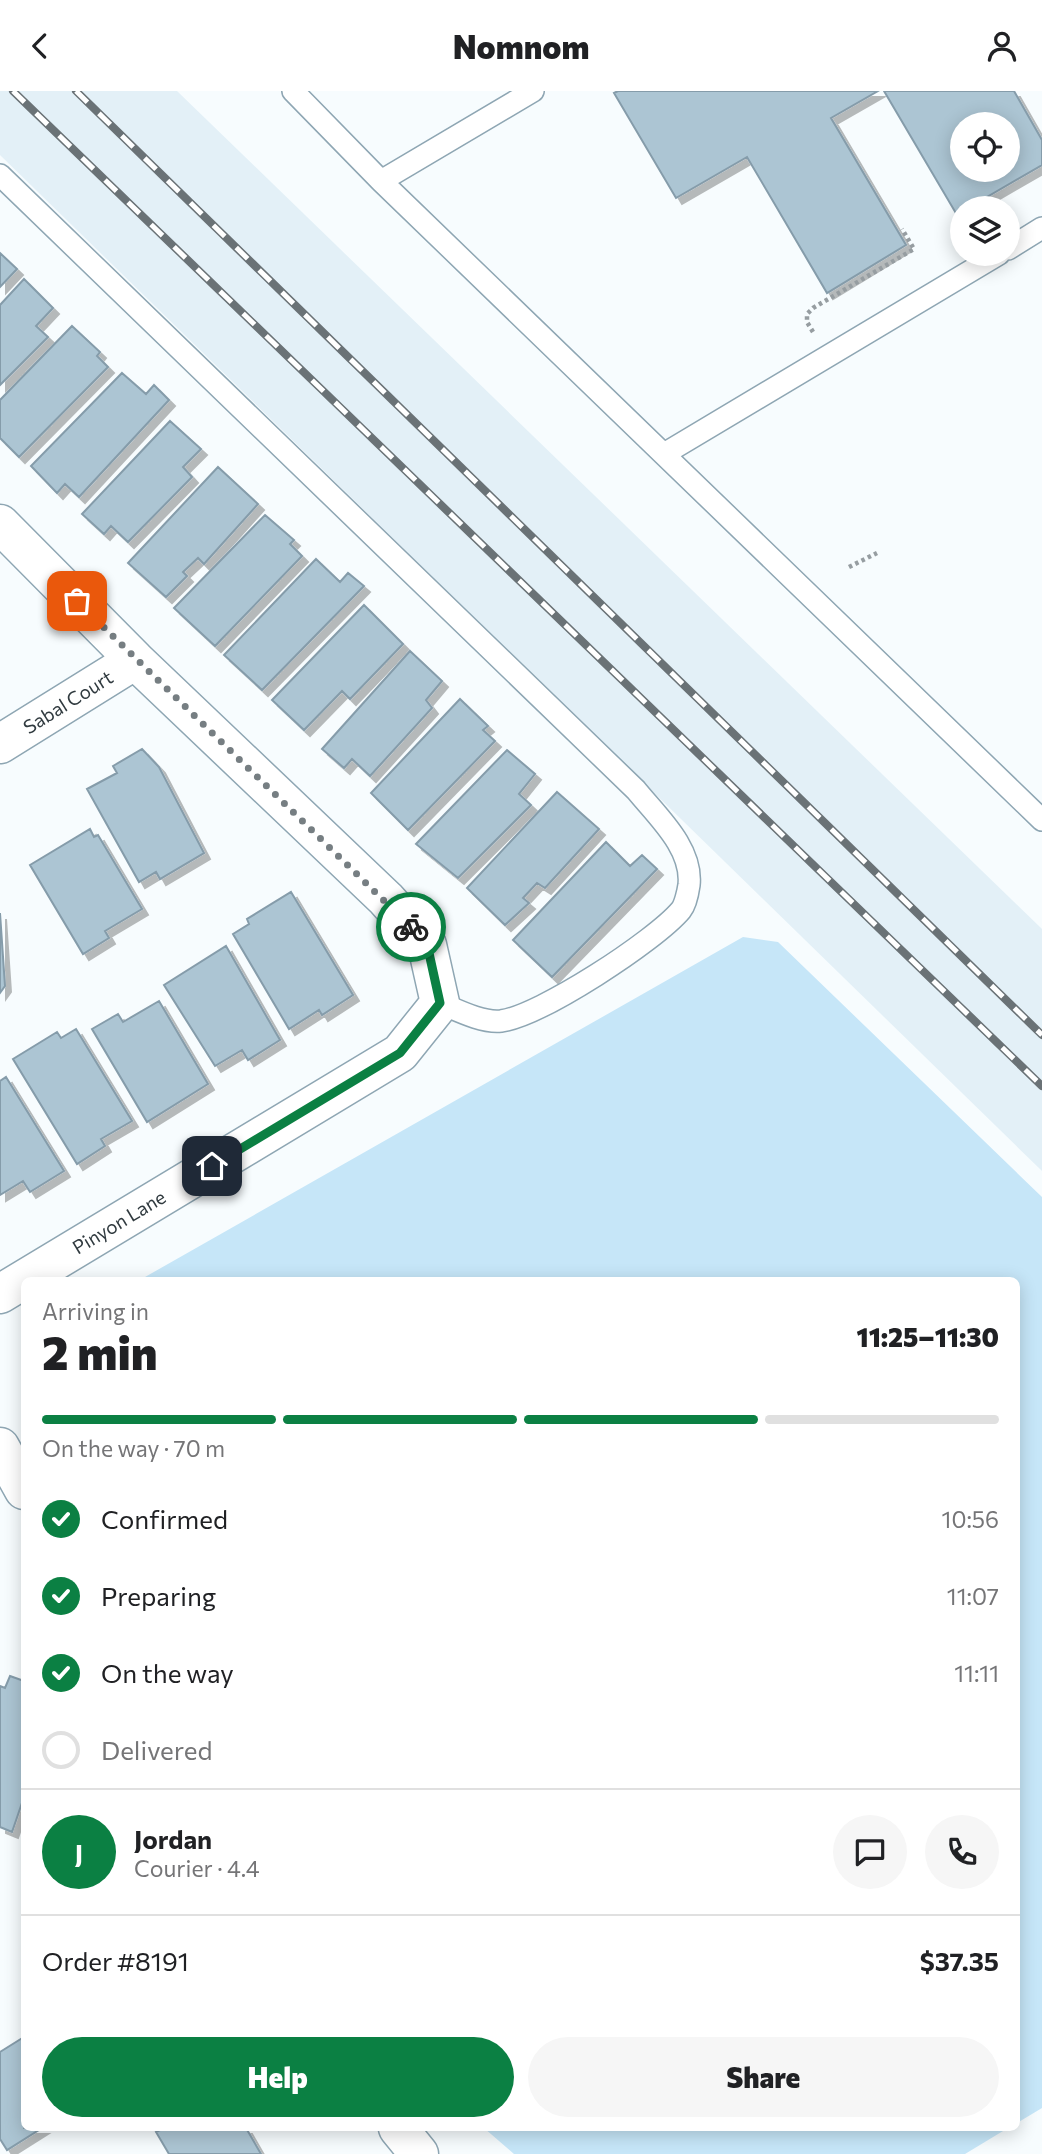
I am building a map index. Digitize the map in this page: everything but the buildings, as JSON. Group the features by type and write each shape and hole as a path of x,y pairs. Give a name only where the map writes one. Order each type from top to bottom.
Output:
{"street":[{"path":"0,524 135,660 386,899 427,944 440,1003"},
{"name":"Sabal Court","path":"0,744 135,660"},
{"name":"Pinyon Lane","path":"27,1277 400,1053 440,1003"},
{"name":"Pinyon Lane","path":"0,1293 21,1280"},
{"path":"0,1447 21,1485"},
{"path":"400,2131 418,2154"}],"lane":[{"path":"293,91 382,181 1042,820"},
{"path":"382,181 533,91"},
{"path":"0,176 636,790 681,846 690,883 682,908 642,945 539,1007 500,1021 468,1014 440,1003"},
{"path":"1020,242 1042,228"},
{"path":"663,454 979,266"}],"path":[{"path":"813,332 807,322 807,314 813,308 914,249 902,229"},
{"path":"849,567 877,552"}],"shaded area":[{"path":"0,91 177,91 1042,929 1042,1171 0,155"},
{"path":"743,937 778,942 1042,1197 1042,2108 1020,2121 1020,1277 145,1277"},
{"path":"487,2131 1003,2131 965,2154 514,2154"}],"railway":[{"path":"13,91 1042,1086"},
{"path":"76,91 1042,1035"}],"way so far":[{"path":"77,601 135,660 386,899 411,927"}],"route":[{"path":"212,1166 400,1053 440,1003 427,944 411,927"}]}
